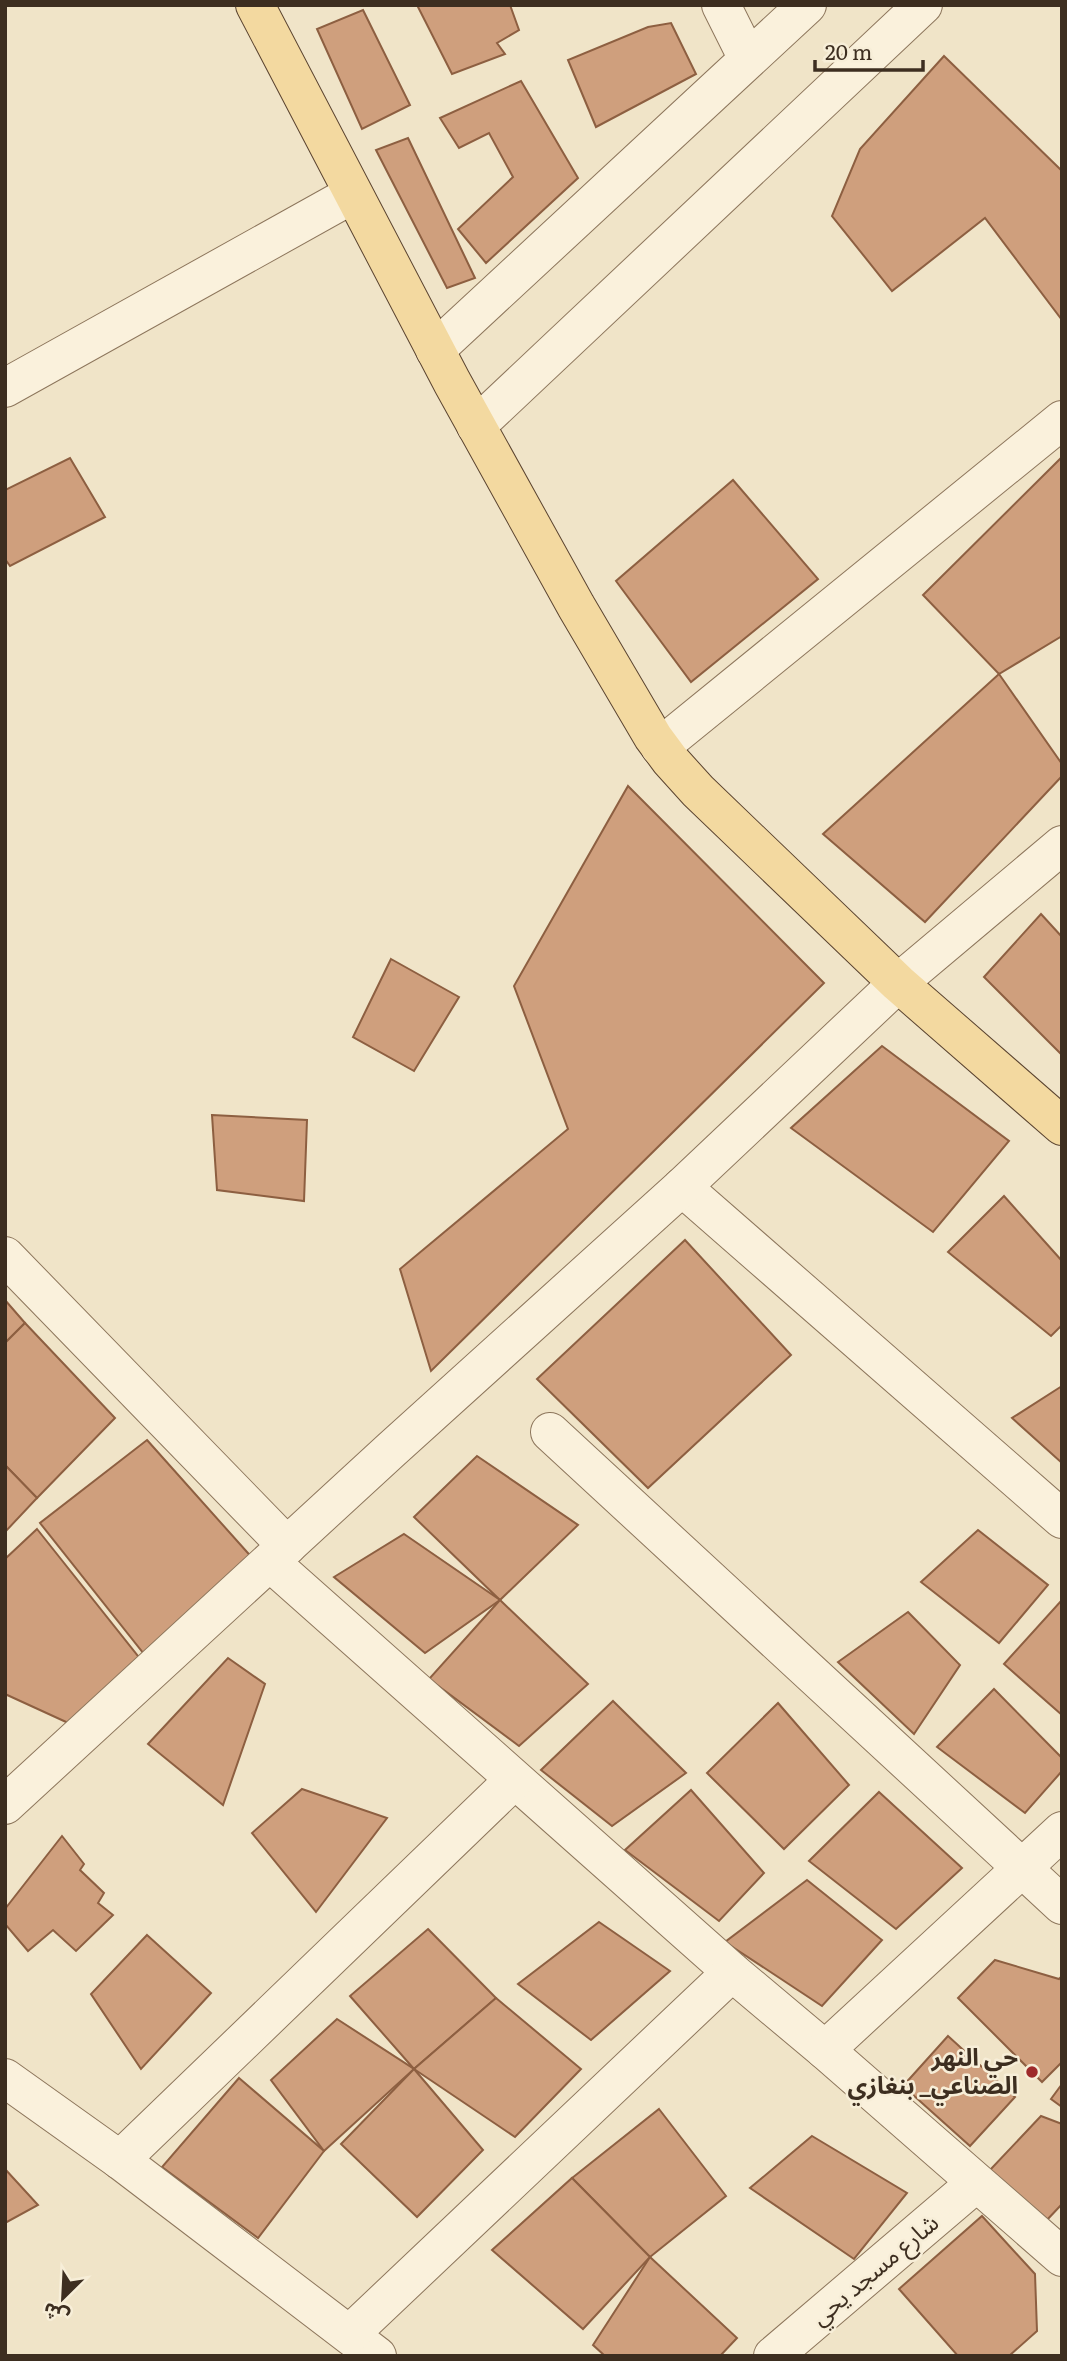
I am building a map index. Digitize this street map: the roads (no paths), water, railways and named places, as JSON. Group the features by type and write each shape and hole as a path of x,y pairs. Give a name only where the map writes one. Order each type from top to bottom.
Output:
{"main road":[{"path":"255,5 476,426 576,606 660,747 698,791 898,983 1062,1126"}],"street":[{"path":"721,5 748,59"},
{"path":"435,350 807,5"},
{"path":"476,426 923,5"},
{"path":"5,388 353,194"},
{"path":"660,747 1062,420"},
{"path":"5,1805 682,1187 898,983 1062,845"},
{"path":"682,1187 1062,1519"},
{"path":"5,1256 279,1554 514,1780 1062,2257"},
{"path":"550,1433 1062,1905"},
{"path":"120,2160 514,1780"},
{"path":"825,2050 1062,1831"},
{"path":"5,2078 120,2160 364,2345 732,1972"},
{"name":"شارع مسجد يحي","path":"774,2355 976,2183"}],"place":[{"name":"حي النهر الصناعي_ بنغازي","path":"1032,2072"}]}
